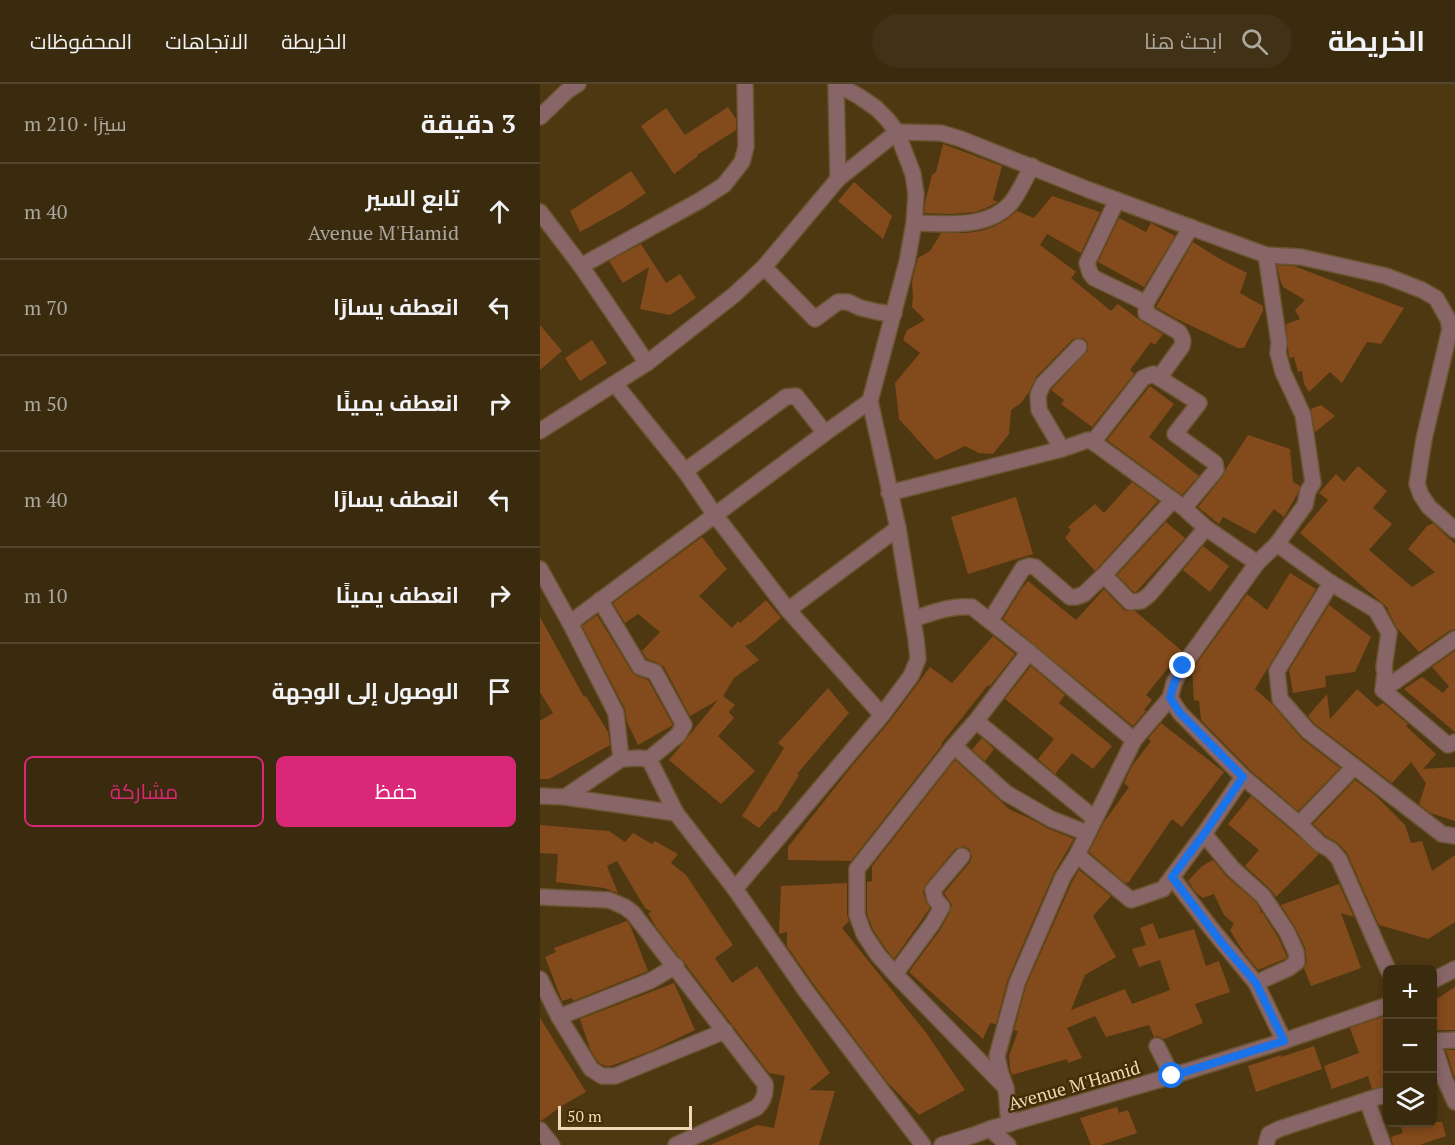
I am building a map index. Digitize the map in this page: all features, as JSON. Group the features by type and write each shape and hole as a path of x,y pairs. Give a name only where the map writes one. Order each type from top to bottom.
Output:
{"street":[{"path":"541,112 578,84"},
{"path":"581,266 724,185 742,162 746,147 745,84"},
{"path":"735,889 882,715 911,676 918,658 897,528 870,401 907,262 914,223 913,174 897,132 887,119 876,108 836,84"},
{"path":"836,84 838,179"},
{"path":"540,431 647,363 734,295 764,267 838,179 897,132 941,133 1266,255 1301,257 1386,276 1436,298 1448,319 1450,329 1424,439 1417,484 1429,507 1455,530"},
{"path":"914,223 970,223 986,219 1011,202 1032,166"},
{"path":"1117,200 1087,263 1094,278 1146,303"},
{"path":"540,212 581,266 647,363"},
{"path":"1159,378 1182,346 1182,336 1146,313 1146,303 1191,227"},
{"path":"1009,1124 1006,1088 997,1056 1017,983 1064,876 1077,855 1134,740 1170,698 1174,683 1183,666 1257,563 1276,544 1305,505 1308,491 1313,483 1303,415 1283,372 1278,353 1279,343 1266,255"},
{"path":"764,267 815,319 838,302 848,302 861,308 894,314"},
{"path":"1062,449 1039,410 1038,395 1043,384 1079,347"},
{"path":"990,621 1023,568 1030,566 1035,567 1070,597 1080,596 1216,470 1215,463 1175,434 1199,403 1153,374 1143,378 1093,442"},
{"path":"615,384 685,471 715,515 788,610 882,715"},
{"path":"685,471 786,397 796,396 825,433"},
{"path":"570,623 870,401"},
{"path":"890,493 1062,449 1088,440 1257,563"},
{"path":"788,610 897,528"},
{"path":"1104,575 1130,602 1142,601 1206,528"},
{"path":"1276,544 1331,583 1376,610 1389,633 1383,690"},
{"path":"541,572 616,713 621,759"},
{"path":"1331,583 1277,671 1280,699 1308,731 1442,834 1455,836"},
{"path":"565,797 621,759 649,759 678,735 684,725 655,672 640,667 600,600"},
{"path":"912,619 951,607 972,607 1134,740"},
{"path":"1383,690 1455,639"},
{"path":"1006,1088 878,955 864,934 857,915 857,869 1029,652"},
{"path":"1383,690 1448,745 1455,742"},
{"path":"1170,698 1180,713 1243,777 1339,859 1386,965"},
{"path":"976,721 1094,818"},
{"path":"954,746 1006,793 1051,819 1087,833"},
{"path":"649,759 676,813 735,889 806,991 923,1145"},
{"path":"1299,824 1354,766"},
{"path":"1077,855 1131,900 1163,889 1243,777"},
{"path":"540,796 565,797 676,813"},
{"path":"1204,834 1233,869 1263,896 1287,932 1296,952 1297,962 1256,983"},
{"path":"895,974 942,907 935,899 933,891 962,856"},
{"path":"1172,877 1256,983 1284,1041"},
{"path":"540,897 601,899 616,902 625,907 639,920 676,966 765,1084 764,1098 756,1108 676,1145"},
{"path":"559,1017 650,981 676,966"},
{"path":"1437,978 1455,969"},
{"path":"540,979 559,1017 596,1074 615,1076 725,1031"},
{"name":"Avenue M'Hamid","path":"942,1145 971,1140 990,1128 1172,1076 1383,1007"},
{"path":"1437,1040 1455,1040"},
{"path":"1157,1046 1172,1076"},
{"path":"1437,1055 1444,1081 1455,1102"},
{"path":"1266,1144 1269,1134 1279,1129 1383,1095"},
{"path":"1367,1100 1383,1145"},
{"path":"990,1128 1008,1145"},
{"path":"540,1130 552,1145"}],"building":[{"path":"728,107 736,119 736,130 697,155 674,174 641,126 666,108 685,135"},
{"path":"943,144 1002,166 993,200 998,202 976,212 924,213 932,175 936,172"},
{"path":"631,171 646,193 580,232 570,211"},
{"path":"854,182 892,216 883,239 838,201"},
{"path":"1052,196 1100,212 1081,253 1047,234 1040,245 1076,272 1071,278 1111,311 1118,304 1163,334 1155,345 1151,342 1130,370 1134,374 1092,427 1061,404 1064,400 1051,390 1088,350 1086,340 1077,338 1072,340 1036,377 1021,403 1011,410 1009,434 993,454 979,453 965,446 936,460 899,419 895,383 920,353 903,340 907,330 925,320 912,307 912,281 918,258 930,251 941,233 981,231 1006,220 1017,211 1034,218"},
{"path":"1119,218 1146,232 1151,223 1175,236 1144,287 1098,262"},
{"path":"1193,242 1247,273 1240,293 1263,306 1263,311 1244,348 1238,348 1156,307"},
{"path":"641,244 666,283 680,274 696,298 670,315 640,309 649,267 623,283 609,261"},
{"path":"1277,265 1294,266 1404,308 1381,344 1367,342 1342,383 1330,372 1309,392 1304,384 1302,371 1298,372 1294,357 1289,358 1286,324 1300,319 1295,310 1305,300 1283,287"},
{"path":"540,325 562,351 540,370"},
{"path":"592,340 607,363 580,381 565,358"},
{"path":"1150,386 1174,404 1149,437 1199,476 1182,495 1107,440"},
{"path":"1321,405 1335,416 1315,432 1311,409"},
{"path":"1248,435 1290,449 1293,482 1300,486 1284,517 1274,509 1255,534 1223,517 1219,524 1198,507 1223,476"},
{"path":"1358,466 1387,491 1373,508 1392,524 1369,550 1412,587 1435,572 1408,549 1427,526 1433,523 1455,544 1455,629 1419,652 1397,628 1388,608 1300,533 1328,500 1319,493 1336,474 1344,482"},
{"path":"1132,482 1158,501 1095,571 1065,538 1071,530 1068,527 1095,504 1104,513"},
{"path":"1016,497 1033,554 968,574 951,517"},
{"path":"1166,522 1185,538 1134,592 1117,575"},
{"path":"702,537 727,569 699,596 732,628 766,600 781,618 745,646 759,660 734,678 723,696 735,705 729,712 734,718 718,736 755,771 721,804 669,760 718,700 690,716 664,667 647,659 642,651 660,632 638,614 625,623 613,603"},
{"path":"1203,546 1229,566 1210,592 1183,570"},
{"path":"1290,573 1316,589 1255,689 1272,704 1302,739 1340,768 1298,811 1250,770 1201,720 1199,701 1194,700 1192,670 1247,594 1267,610"},
{"path":"1028,581 1076,620 1104,589 1123,609 1135,611 1182,651 1146,695 1152,700 1133,726 1003,619"},
{"path":"1329,605 1371,637 1355,672 1325,676 1326,687 1293,693 1289,670"},
{"path":"597,615 632,672 648,680 673,725 638,745 627,722 625,709 582,626"},
{"path":"540,617 584,697 586,696 608,732 610,745 549,779 540,779 540,721 553,713 540,692"},
{"path":"993,636 1015,654 941,744 851,861 788,860 788,847 890,721 930,667 952,683"},
{"path":"1455,651 1455,732 1404,689 1422,677 1443,693 1449,686 1432,667"},
{"path":"1031,666 1065,695 1059,703 1112,746 1093,769 1072,753 1055,774 1038,759 1054,739 1005,699"},
{"path":"828,688 849,713 797,774 799,775 776,812 774,811 759,828 742,816 784,748 778,743"},
{"path":"1357,689 1377,707 1383,703 1408,724 1406,726 1436,754 1423,769 1455,767 1455,821 1430,813 1419,804 1426,783 1411,762 1392,783 1315,724 1308,716 1327,694 1330,719"},
{"path":"1161,723 1224,772 1182,827 1172,819 1128,883 1089,852 1104,822 1129,787 1124,783 1132,766 1151,741 1148,739"},
{"path":"982,738 994,749 985,761 972,750"},
{"path":"955,760 1009,809 1074,839 1054,873 1008,979 996,1024 990,1023 983,1039 909,972 940,930 950,912 952,905 944,893 970,862 972,857 969,849 963,846 955,849 926,884 923,892 930,908 894,959 873,930 867,913 867,882 872,881 872,866"},
{"path":"1355,780 1376,796 1405,825 1411,843 1422,841 1432,871 1455,855 1455,922 1428,939 1379,925 1347,853 1313,824"},
{"path":"1251,796 1319,854 1276,897 1245,866 1259,850 1228,824"},
{"path":"540,825 609,831 625,842 633,833 652,844 655,841 678,854 671,863 686,875 733,945 715,958 732,983 757,966 830,1073 809,1090 835,1091 819,1145 710,1145 758,1125 774,1128 785,1076 769,1073 656,927 648,913 652,912 645,908 617,861 607,866 618,893 604,888 556,882 558,854 540,853"},
{"path":"1213,860 1226,876 1256,902 1261,911 1259,914 1262,912 1278,937 1287,957 1285,959 1258,970 1234,937 1230,930 1234,924 1224,915 1214,894 1203,898 1196,893 1188,881 1202,866"},
{"path":"1079,870 1111,896 1093,916 1116,957 1085,975 1071,1010 1125,989 1132,1004 1170,990 1160,960 1139,967 1132,949 1146,945 1140,928 1153,923 1159,939 1194,929 1206,966 1219,961 1230,992 1195,1004 1203,1023 1164,1039 1154,1037 1149,1025 1106,1037 1095,1016 1067,1028 1082,1058 1068,1063 1067,1059 1012,1075 1009,1056 1018,1031 1014,1030 1026,986"},
{"path":"847,883 849,921 842,928 927,1034 965,1090 919,1115 887,1082 814,985 787,946 787,932 779,934 781,886"},
{"path":"1339,884 1354,917 1341,913 1361,968 1311,986 1304,968 1307,962 1305,948 1281,905"},
{"path":"627,921 648,971 573,1001 572,998 562,1001 545,957 556,952 554,948"},
{"path":"674,983 695,1030 651,1051 611,1066 598,1062 590,1049 580,1019"},
{"path":"1455,987 1455,1030 1437,1030 1437,999"},
{"path":"1383,1017 1383,1086 1372,1089 1368,1076 1332,1089 1324,1066 1359,1053 1350,1028"},
{"path":"540,1018 586,1092 541,1121 540,1120"},
{"path":"1314,1046 1322,1069 1256,1092 1248,1066"},
{"path":"1446,1050 1455,1050 1455,1076 1454,1076"},
{"path":"1117,1107 1119,1113 1128,1110 1137,1133 1101,1145 1091,1145 1080,1118"},
{"path":"1437,1122 1442,1122 1446,1136 1420,1145 1393,1145 1391,1137 1403,1133 1401,1127 1437,1127"}],"route":[{"path":"1172,1076 1284,1041 1256,983 1221,942 1172,877 1243,777 1180,713 1170,698 1174,683 1183,666"}]}
